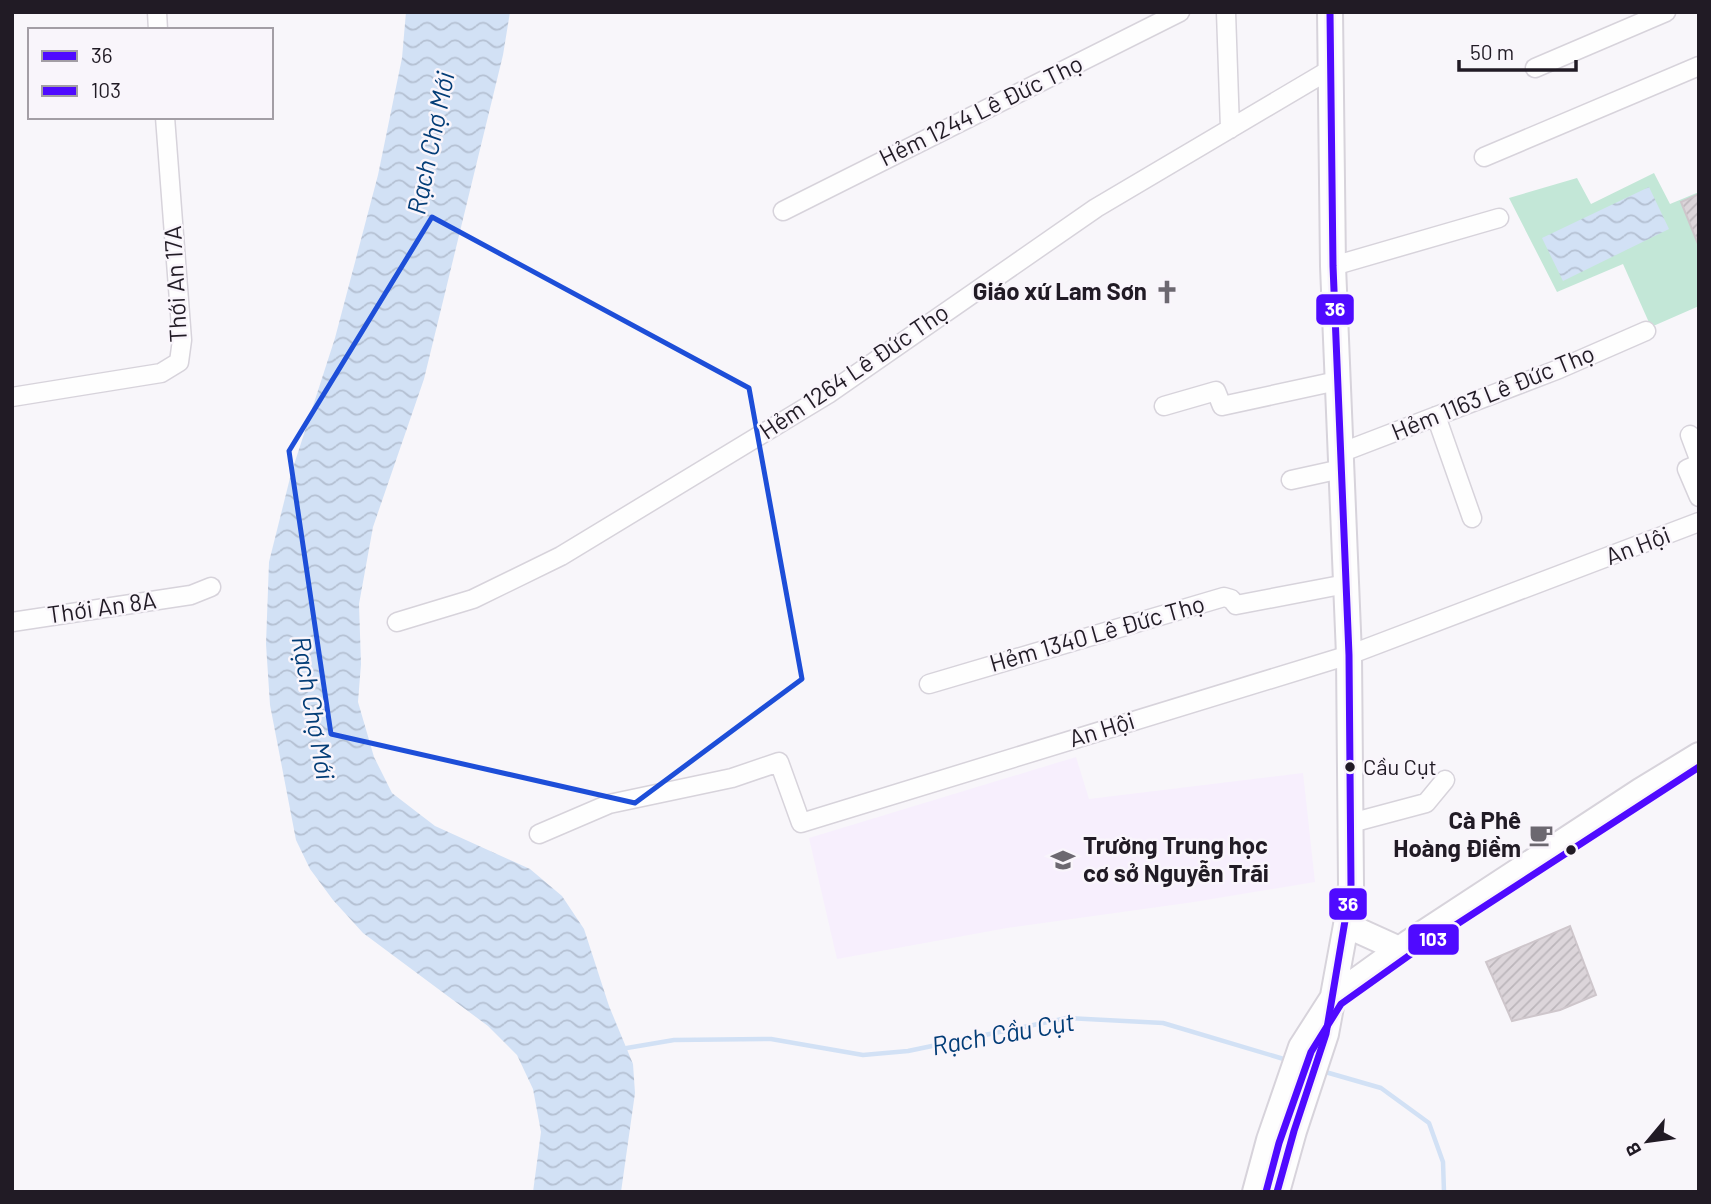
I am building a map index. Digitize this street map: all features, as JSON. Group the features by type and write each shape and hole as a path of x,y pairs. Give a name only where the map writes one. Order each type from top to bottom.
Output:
{"main road":[{"path":"1255,1192 1284,1128 1310,1052 1333,997 1351,885 1349,655 1333,266 1330,12"},
{"path":"1333,997 1399,949 1699,755"},
{"path":"1346,925 1399,949"},
{"path":"1339,964 1399,949"},
{"path":"1277,1192 1284,1128"}],"street":[{"name":"Hẻm 1244 Lê Đức Thọ","path":"783,211 1180,12"},
{"path":"1226,12 1230,129"},
{"path":"1535,68 1666,12"},
{"path":"1484,157 1699,66"},
{"name":"Hẻm 1264 Lê Đức Thọ","path":"397,622 473,599 561,556 828,394 1096,208 1331,69"},
{"name":"Thới An 17A","path":"12,397 161,373 179,362 182,340 165,119"},
{"path":"1333,266 1499,218"},
{"name":"Hẻm 1163 Lê Đức Thọ","path":"1291,480 1341,461 1436,416 1559,369 1646,331"},
{"path":"1164,406 1216,391 1222,406 1337,381"},
{"path":"1436,416 1472,518"},
{"path":"1690,435 1699,461 1687,469 1699,498"},
{"name":"An Hội","path":"539,834 609,804 732,778 779,761 801,822 1349,655 1699,522"},
{"name":"Hẻm 1340 Lê Đức Thọ","path":"929,684 1224,597 1231,599 1236,605 1346,584"},
{"name":"Thới An 8A","path":"12,622 191,596 211,587"},
{"path":"1351,823 1426,803 1445,780"}],"highlighted area":[{"path":"432,217 749,388 802,679 635,803 331,734 289,451"}],"shaded area":[{"name":"Trường Trung học cơ sở Nguyễn Trãi","path":"1076,757 1089,799 1303,773 1315,882 1007,928 837,959 809,838"}],"green space":[{"path":"1654,173 1670,204 1699,192 1699,306 1651,327 1623,264 1557,292 1509,198 1577,178 1591,204"}],"water":[{"name":"Rạch Chợ Mới","path":"406,12 510,12 503,55 424,379 373,527 359,604 361,664 358,702 374,757 392,793 435,826 530,869 562,896 584,929 609,1006 633,1064 635,1093 621,1192 533,1192 541,1132 533,1089 517,1055 488,1026 363,933 310,869 296,840 270,705 266,644 269,562 291,474 335,338 378,175 402,58"},
{"path":"1649,187 1669,229 1563,281 1542,238"}],"building":[{"path":"1699,194 1699,244 1698,244 1681,202"},
{"path":"1570,926 1596,995 1560,1010 1512,1021 1486,962"}],"waterway":[{"name":"Rạch Cầu Cụt","path":"621,1049 674,1040 771,1039 863,1055 908,1051 1067,1018 1163,1023 1287,1060"},
{"name":"Rạch Cầu Cụt","path":"1322,1071 1381,1088 1429,1123 1443,1162 1444,1192"}],"transit line":[{"name":"36","path":"1277,1192 1326,1034 1351,885 1349,655 1333,266 1330,12"},
{"name":"103","path":"1266,1192 1279,1143 1311,1052 1341,1004 1414,952 1699,767"}],"place":[{"name":"Giáo xứ Lam Sơn","path":"1167,292"},
{"name":"Cầu Cụt","path":"1350,767"},
{"name":"Cà Phê Hoàng Điềm","path":"1541,835"},
{"name":"Trường Trung học cơ sở Nguyễn Trãi","path":"1063,860"}]}
